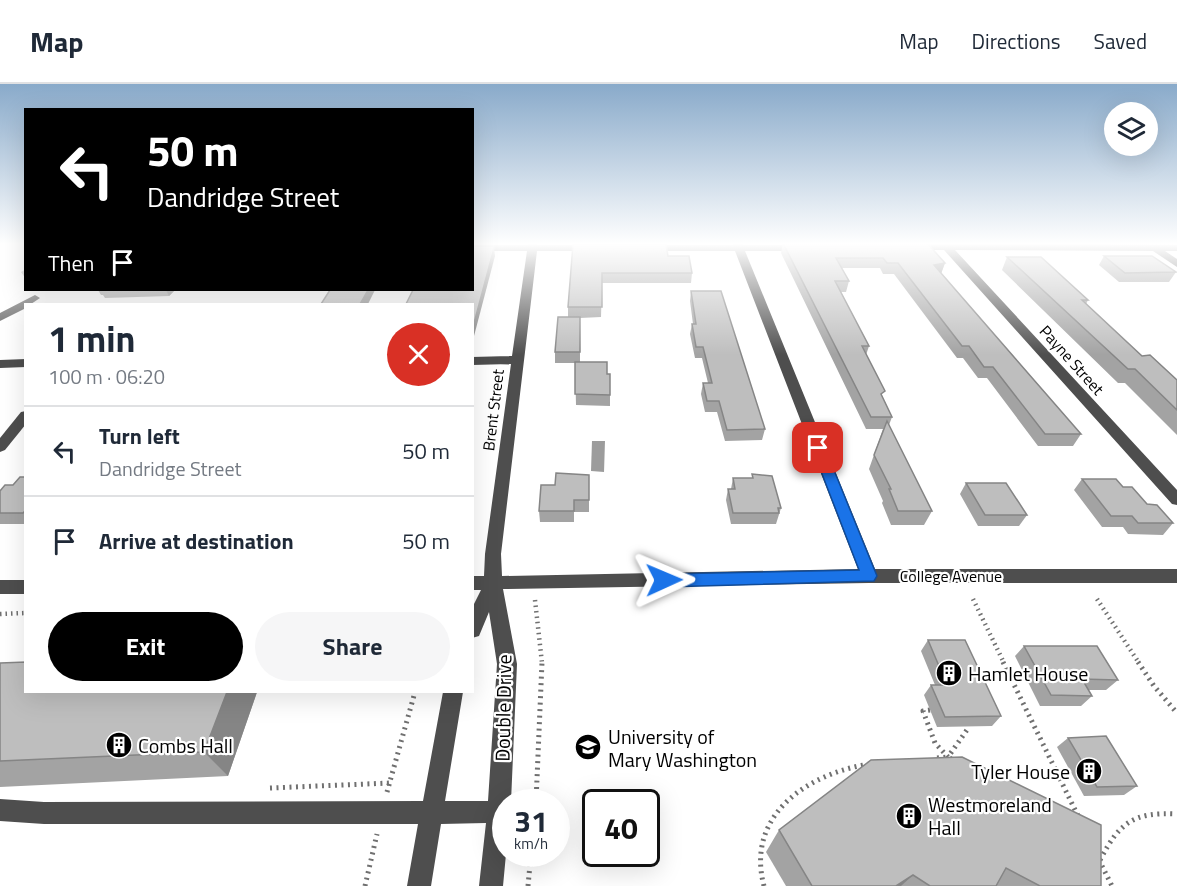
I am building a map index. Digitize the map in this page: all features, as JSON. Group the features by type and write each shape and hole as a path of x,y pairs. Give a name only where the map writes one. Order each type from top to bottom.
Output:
{"street":[{"name":"Brent Street","path":"483,583 493,554 528,280"},
{"path":"752,280 869,576"},
{"name":"Payne Street","path":"977,280 1177,500"},
{"path":"26,303 35,298"},
{"path":"0,318 24,304"},
{"path":"474,361 516,360"},
{"path":"0,364 24,363"},
{"path":"0,447 24,417"},
{"name":"College Avenue","path":"483,583 869,576 1177,576"},
{"path":"474,621 483,583"},
{"name":"Double Drive","path":"483,583 507,664 500,789"},
{"path":"0,587 24,587"},
{"path":"419,886 453,693"},
{"path":"0,810 44,813 492,812"},
{"name":"Double Drive","path":"491,886 493,867"}],"path":[{"path":"973,599 1081,822 1071,817"},
{"path":"1097,599 1154,686 1177,713"},
{"path":"535,600 542,663 537,789"},
{"path":"0,614 24,613"},
{"path":"930,710 923,711 935,743 948,757 958,762"},
{"path":"926,759 948,757 969,727"},
{"path":"764,886 759,860 768,824 781,807 798,790 830,771 859,764 881,763"},
{"path":"1100,861 1113,835 1130,819 1152,812 1177,814"},
{"path":"1095,851 1112,886"},
{"path":"528,886 530,867"}],"shaded area":[{"path":"592,441 605,441 604,472 591,471"}],"building":[{"path":"474,280 485,280 474,323 474,303 406,303 412,291 474,291"},
{"path":"570,280 602,280 602,307 568,307"},
{"path":"802,280 849,281 835,281 869,346 862,346 885,391 881,394 892,417 871,417"},
{"path":"911,280 947,280 1081,434 1045,434 993,367 984,367 969,346 962,346"},
{"path":"1032,280 1067,280 1088,300 1082,300 1142,356 1150,355 1177,380 1177,410 1135,369 1128,369"},
{"path":"329,291 367,291 361,303 322,303"},
{"path":"691,291 721,291 765,429 727,430 719,401 707,401 703,383 712,383 703,347 696,347 692,324 696,324"},
{"path":"558,317 580,317 580,352 555,352"},
{"path":"575,362 607,362 607,374 610,374 610,395 575,394"},
{"path":"887,421 932,511 898,511 889,489 891,489 874,455"},
{"path":"556,473 589,475 589,500 574,500 574,511 539,511 541,485 555,485"},
{"path":"752,474 772,476 781,508 778,508 779,513 733,513 728,489 735,489 733,478 753,478"},
{"path":"20,477 24,477 24,512 0,513 0,491 5,485 13,485"},
{"path":"1082,479 1116,479 1123,487 1132,487 1147,504 1157,505 1173,523 1138,523 1132,516 1111,516"},
{"path":"966,483 1006,483 1027,515 985,515"},
{"name":"Hamlet House","path":"928,640 965,640 1001,716 945,717 931,685 947,685"},
{"path":"1024,646 1097,646 1118,680 1082,679 1092,696 1051,695"},
{"name":"Combs Hall","path":"24,662 24,693 227,693 204,752 0,761 0,663"},
{"path":"1106,736 1137,786 1097,787 1068,738"},
{"name":"Westmoreland Hall","path":"962,757 1101,825 1101,886 1040,886 1006,868 996,886 930,886 913,875 896,886 812,886 779,830 871,760"}],"place":[{"name":"Hamlet House","path":"949,673"},
{"name":"Combs Hall","path":"119,745"},
{"name":"University of Mary Washington","path":"588,747"},
{"name":"Tyler House","path":"1089,771"},
{"name":"Westmoreland Hall","path":"909,816"}],"route":[{"path":"664,580 869,576 818,448"}]}
